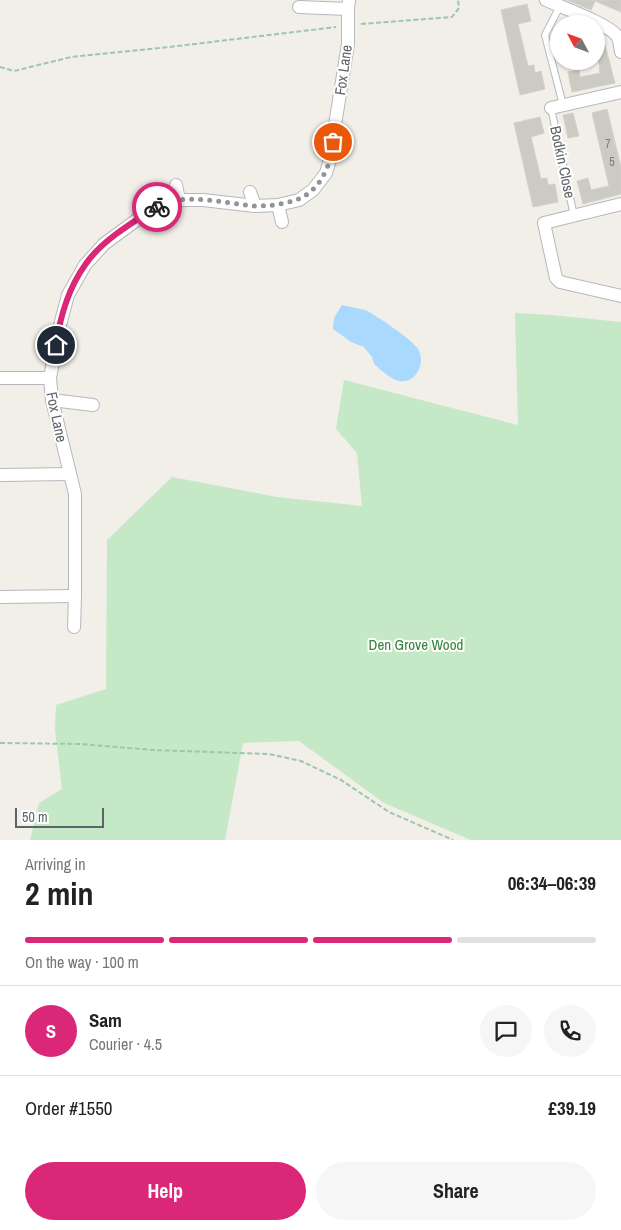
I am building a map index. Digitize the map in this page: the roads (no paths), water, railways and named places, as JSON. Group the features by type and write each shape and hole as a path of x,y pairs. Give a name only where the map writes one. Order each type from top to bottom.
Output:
{"street":[{"path":"546,0 601,24 616,34 621,52"},
{"name":"Fox Lane","path":"74,627 76,596 75,494 52,400 50,378 58,328 68,296 85,265 104,244 160,205 179,200 203,200 255,206 278,205 300,200 313,190 326,173 332,153 348,44 348,4 299,7"},
{"path":"557,106 621,92"},
{"path":"176,185 179,200"},
{"path":"250,192 255,206"},
{"path":"621,204 544,223 556,278 560,282 621,296"},
{"path":"278,205 282,222"},
{"path":"0,378 50,378"},
{"path":"52,400 93,405"},
{"path":"0,475 70,474"},
{"path":"0,597 76,596"}],"lane":[{"name":"Bodkin Close","path":"560,6 545,35 574,216"}],"water":[{"path":"342,305 369,312 415,345 421,360 415,376 405,381 392,378 374,364 372,357 364,347 351,342 333,329 334,318"}],"park label":[{"name":"Den Grove Wood","path":"416,644"}]}
